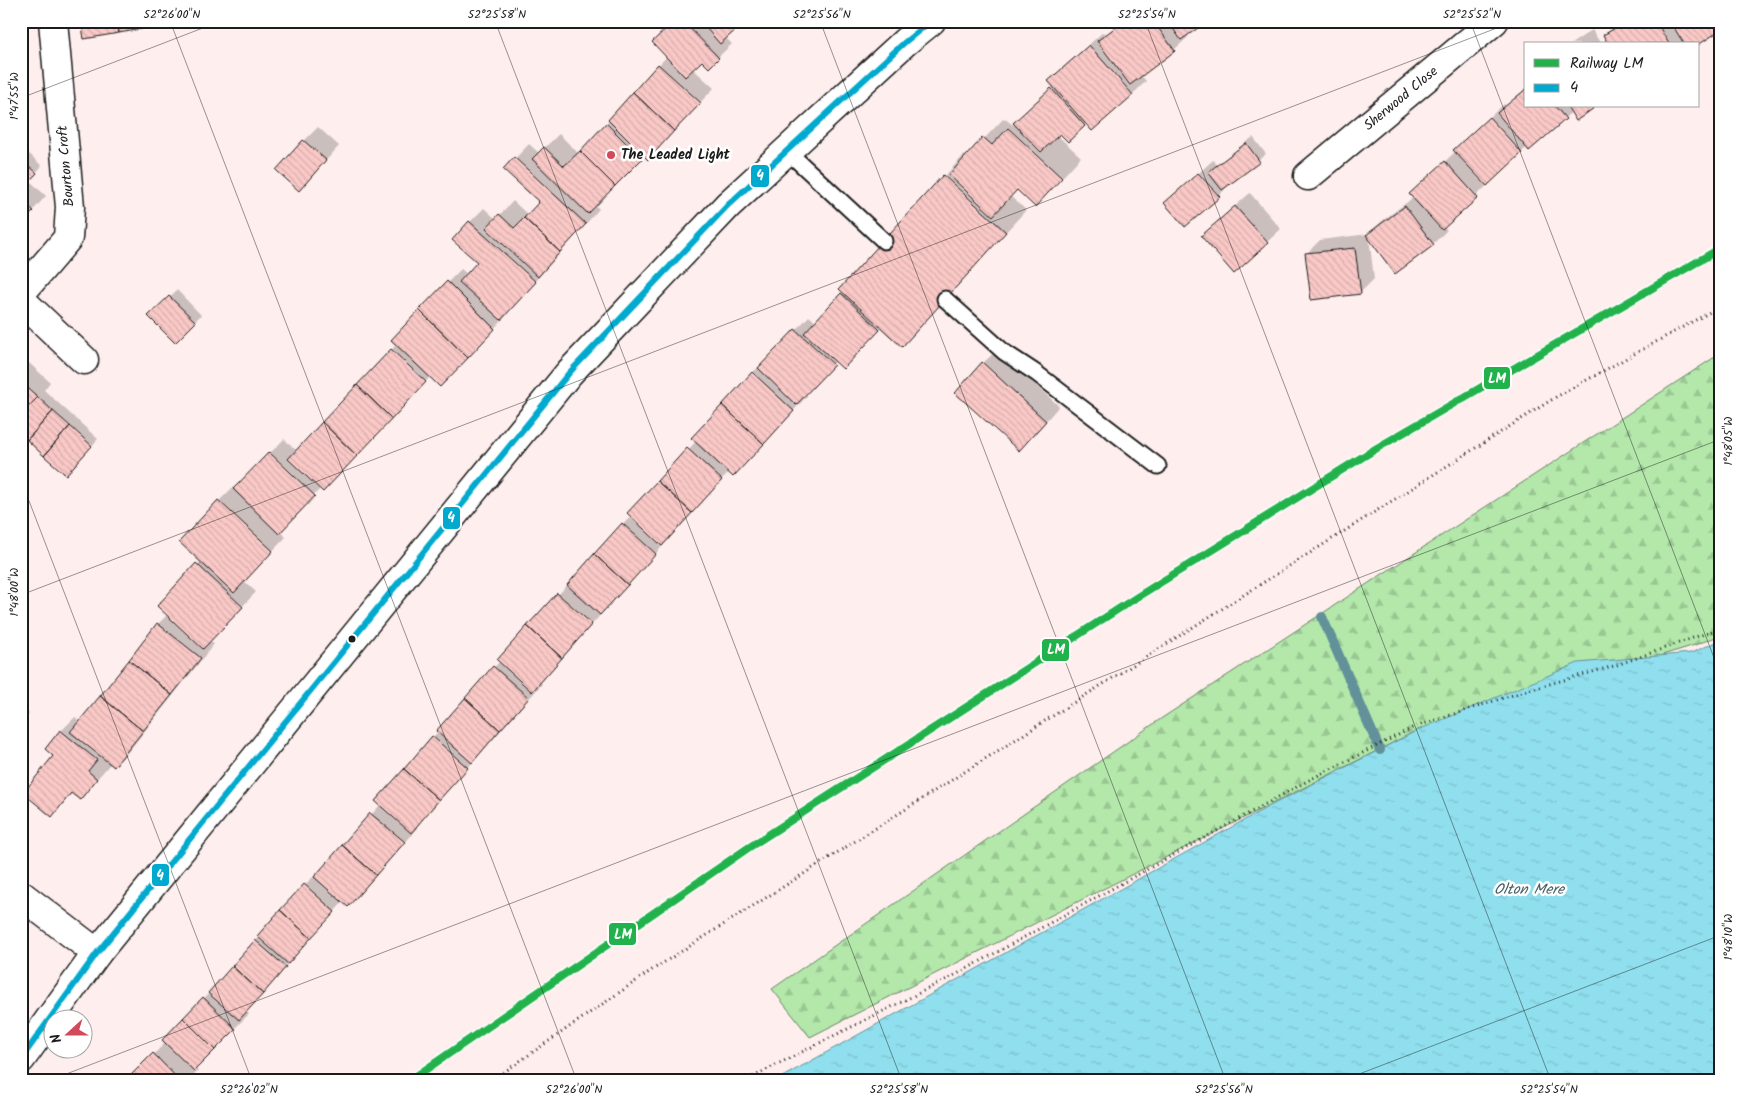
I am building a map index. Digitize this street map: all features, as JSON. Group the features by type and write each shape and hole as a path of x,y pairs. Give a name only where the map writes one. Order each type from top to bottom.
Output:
{"main road":[{"name":"Bourton Croft","path":"21,293 68,238 70,207 53,21"},
{"path":"21,1059 97,953 569,373 728,205 905,42 931,21"},
{"name":"Sherwood Close","path":"1308,176 1494,21"},
{"path":"21,300 84,360"},
{"path":"21,895 97,953"}],"lane":[{"path":"787,151 884,241"},
{"path":"945,299 1004,352 1036,373 1158,466"}],"path":[{"path":"491,1081 652,970 1548,402 1721,306"},
{"path":"744,1081 961,972 1311,779 1414,727 1528,690 1614,666 1721,628"}],"green space":[{"path":"1721,353 1721,635 1695,645 1418,730 810,1037 772,989 1162,718"}],"water":[{"name":"Olton Mere","path":"1721,640 1721,1081 775,1081 1266,808 1418,730 1578,663 1691,653"}],"building":[{"path":"81,21 117,21 119,33 84,39"},
{"path":"117,21 162,21 163,25 119,33"},
{"path":"674,21 683,21 719,58 709,68 702,61 685,77 652,42"},
{"path":"700,21 746,21 720,44"},
{"path":"1124,21 1153,21 1175,51 1130,85 1097,41"},
{"path":"1168,21 1208,21 1181,40"},
{"path":"1628,21 1656,21 1668,42 1607,42 1603,35"},
{"path":"1670,21 1721,21 1721,30 1700,44 1700,42 1683,42"},
{"path":"1089,45 1133,95 1092,131 1048,81"},
{"path":"658,64 701,103 674,131 633,92"},
{"path":"1051,88 1085,126 1068,142 1060,134 1041,152 1013,123"},
{"path":"1524,91 1524,108 1557,108 1566,119 1529,151 1497,113"},
{"path":"633,92 674,131 648,160 608,120"},
{"path":"1568,108 1594,108 1576,121"},
{"path":"1489,117 1522,153 1487,186 1453,150"},
{"name":"The Leaded Light","path":"606,123 642,159 615,186 580,151"},
{"path":"1008,128 1062,178 1035,207 1017,190 993,216 949,175 983,137 992,145"},
{"path":"303,140 326,160 299,191 276,170"},
{"path":"1246,143 1260,162 1222,190 1208,172"},
{"path":"544,147 564,166 580,151 615,186 588,214 532,159"},
{"path":"514,157 586,224 560,252 524,218 539,202 503,169"},
{"path":"21,159 37,173 21,190"},
{"path":"1445,161 1478,198 1442,230 1409,194"},
{"path":"1198,173 1220,197 1185,227 1164,203"},
{"path":"943,175 1006,232 902,347 839,289"},
{"path":"21,200 34,211 21,224"},
{"path":"1235,206 1268,243 1234,274 1201,236"},
{"path":"1405,206 1434,245 1395,274 1366,235"},
{"path":"499,214 514,228 524,218 560,252 538,277 486,228"},
{"path":"469,221 536,282 501,320 459,282 477,262 452,240"},
{"path":"1355,248 1361,294 1311,300 1305,253"},
{"path":"447,281 495,329 468,358 419,310"},
{"path":"841,293 880,330 843,369 804,333"},
{"path":"169,296 196,322 175,343 148,316"},
{"path":"419,310 468,358 440,387 391,340"},
{"path":"795,329 834,365 796,405 758,368"},
{"path":"391,349 426,382 392,419 357,385"},
{"path":"982,362 1046,421 1019,451 955,393"},
{"path":"752,372 794,411 764,444 722,405"},
{"path":"21,382 38,397 21,414"},
{"path":"357,385 392,419 357,456 322,422"},
{"path":"38,397 53,411 27,440 21,435 21,414"},
{"path":"722,405 764,444 733,477 691,438"},
{"path":"53,411 70,426 44,456 27,440"},
{"path":"322,422 357,456 323,492 288,459"},
{"path":"70,426 92,446 66,475 44,456"},
{"path":"687,448 722,480 692,513 657,481"},
{"path":"269,452 315,496 279,534 233,489"},
{"path":"657,481 692,513 662,546 627,513"},
{"path":"218,500 273,551 234,593 179,542"},
{"path":"622,523 656,554 628,585 594,554"},
{"path":"594,554 628,585 600,615 567,585"},
{"path":"196,563 243,607 203,649 157,606"},
{"path":"557,593 592,624 562,658 527,626"},
{"path":"157,623 201,658 172,695 129,660"},
{"path":"527,626 562,658 532,692 497,660"},
{"path":"129,660 172,695 143,731 100,696"},
{"path":"493,666 529,698 500,730 465,698"},
{"path":"100,696 143,731 114,767 70,732"},
{"path":"465,698 500,730 472,763 436,731"},
{"path":"60,730 97,760 88,771 97,779 80,800 71,793 52,817 23,793 53,756 45,749"},
{"path":"432,736 468,768 439,800 404,769"},
{"path":"404,769 439,800 411,833 375,801"},
{"path":"370,813 405,842 376,875 342,845"},
{"path":"342,845 376,875 348,907 314,877"},
{"path":"304,884 335,912 311,938 280,910"},
{"path":"280,910 311,938 288,964 257,936"},
{"path":"255,940 286,967 263,994 232,966"},
{"path":"232,966 263,994 239,1020 208,993"},
{"path":"203,997 236,1029 215,1050 183,1018"},
{"path":"183,1018 215,1050 194,1071 162,1040"},
{"path":"153,1053 180,1081 135,1081 130,1076"},
{"path":"130,1076 135,1081 125,1081"}],"waterway":[{"path":"1322,617 1380,750"}],"rail line":[{"name":"LM","path":"409,1081 748,848 1137,597 1377,448 1721,248"}],"transit line":[{"name":"4","path":"21,1059 97,953 569,373 728,205 905,42 931,21"}],"place":[{"name":"The Leaded Light","path":"611,155"}]}
